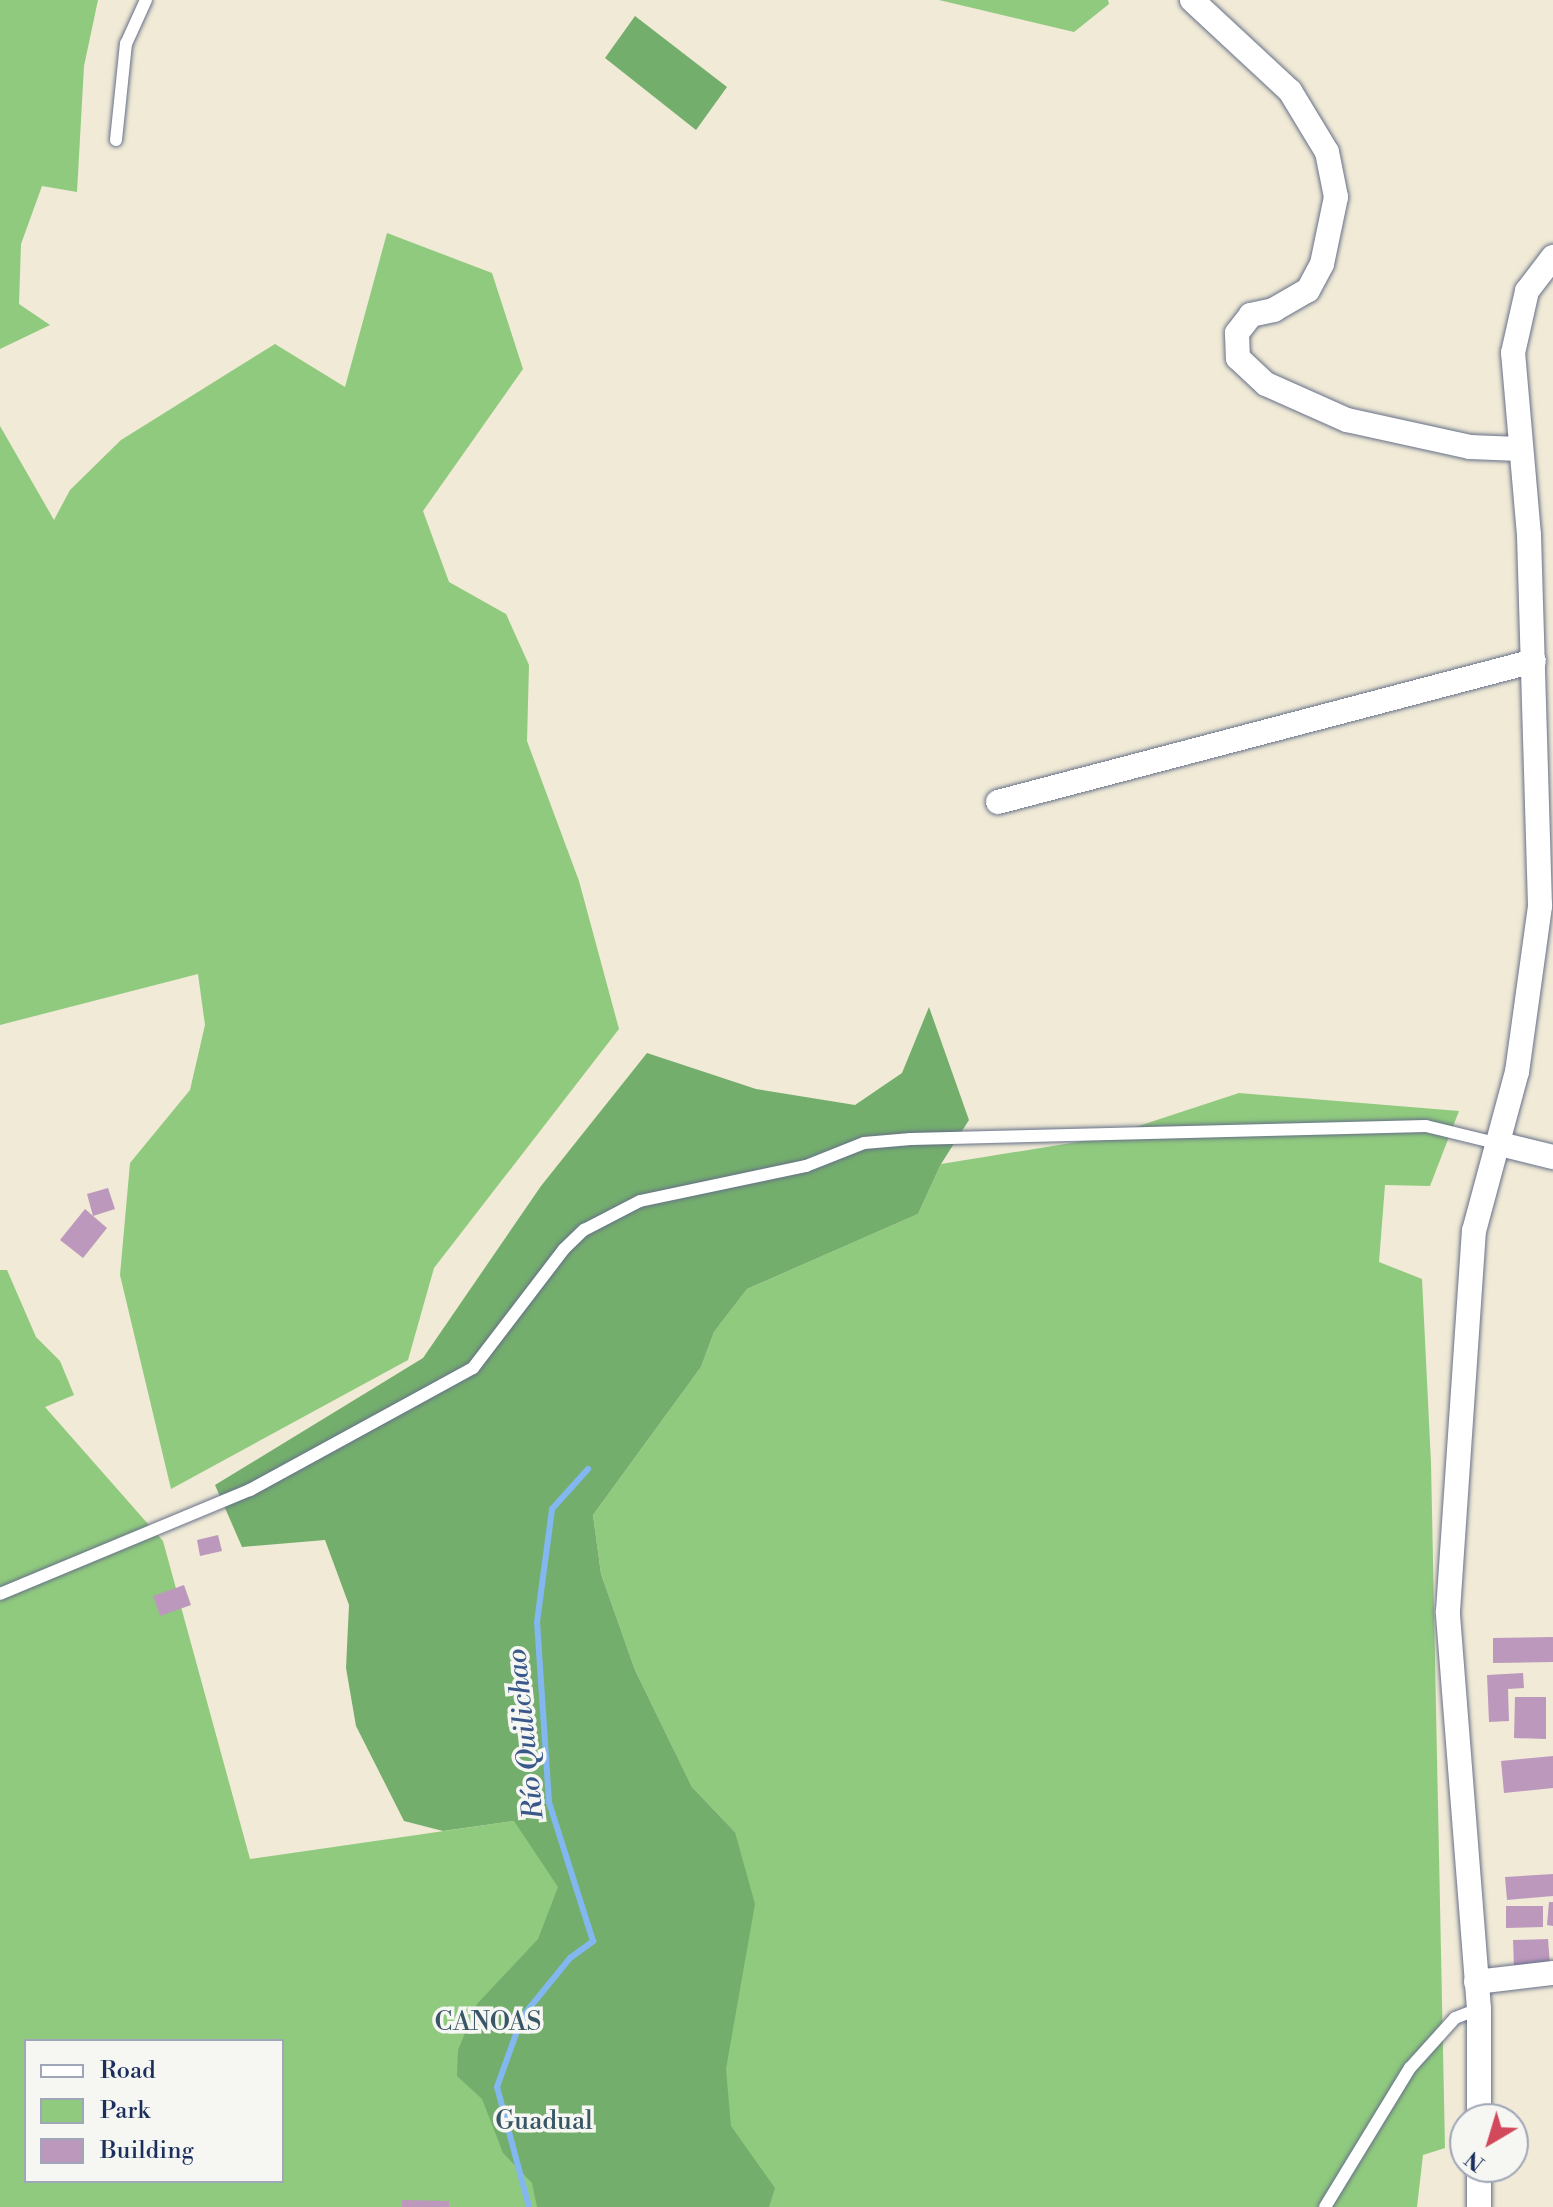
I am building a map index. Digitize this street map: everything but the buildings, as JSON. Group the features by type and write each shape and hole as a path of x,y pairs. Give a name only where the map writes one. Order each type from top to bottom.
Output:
{"street":[{"path":"1192,0 1290,91 1327,152 1336,197 1322,264 1308,290 1274,310 1251,315 1237,333 1238,358 1266,384 1347,420 1470,447 1519,449"},
{"path":"1479,2103 1479,2009 1448,1611 1474,1231 1517,1072 1540,906 1534,661 1513,353 1527,291 1553,257"},
{"path":"998,802 1534,661"},
{"path":"1500,1144 1553,1157"},
{"path":"1476,1982 1553,1973"},
{"path":"1479,2183 1479,2207"}],"lane":[{"path":"116,140 126,44 146,0"},
{"path":"0,1594 250,1490 473,1368 564,1249 584,1230 640,1201 806,1166 864,1143 911,1139 1426,1126 1500,1144"},
{"path":"1325,2207 1410,2068 1455,2018 1479,2009"}],"green space":[{"path":"0,0 98,0 84,66 77,192 42,186 21,244 19,304 50,325 0,349"},
{"path":"939,0 1108,0 1109,4 1074,32"},
{"path":"635,16 727,87 696,130 605,58"},
{"path":"387,233 492,273 523,369 423,511 449,582 506,614 529,665 527,741 579,881 619,1029 434,1268 408,1360 171,1489 120,1275 130,1163 190,1090 205,1025 198,974 0,1025 0,426 54,520 70,490 121,440 275,344 345,387"},
{"path":"929,1007 969,1120 941,1164 918,1214 747,1289 714,1332 701,1367 593,1515 601,1574 635,1670 692,1787 735,1832 755,1904 726,2069 731,2126 775,2188 769,2207 537,2207 532,2183 503,2153 482,2099 457,2076 458,2050 477,2004 538,1939 558,1887 514,1821 443,1831 404,1821 356,1726 346,1668 349,1605 325,1540 242,1547 215,1485 423,1358 541,1186 647,1053 756,1089 855,1105 902,1073"},
{"path":"1239,1093 1459,1111 1430,1186 1385,1185 1379,1262 1422,1279 1431,1463 1445,2148 1423,2155 1417,2207 0,2207 0,1270 7,1270 36,1337 60,1361 74,1395 45,1407 163,1541 250,1859 514,1821 735,1832 692,1787 635,1670 601,1574 593,1515 701,1367 714,1332 747,1289 918,1214 941,1164 1102,1138"}],"waterway":[{"name":"Río Quilichao","path":"529,2207 497,2087 522,2017 570,1958 593,1941 549,1802 537,1622 552,1509 588,1469"}],"park label":[{"name":"CANOAS","path":"488,2023"},
{"name":"Guadual","path":"544,2122"}]}
